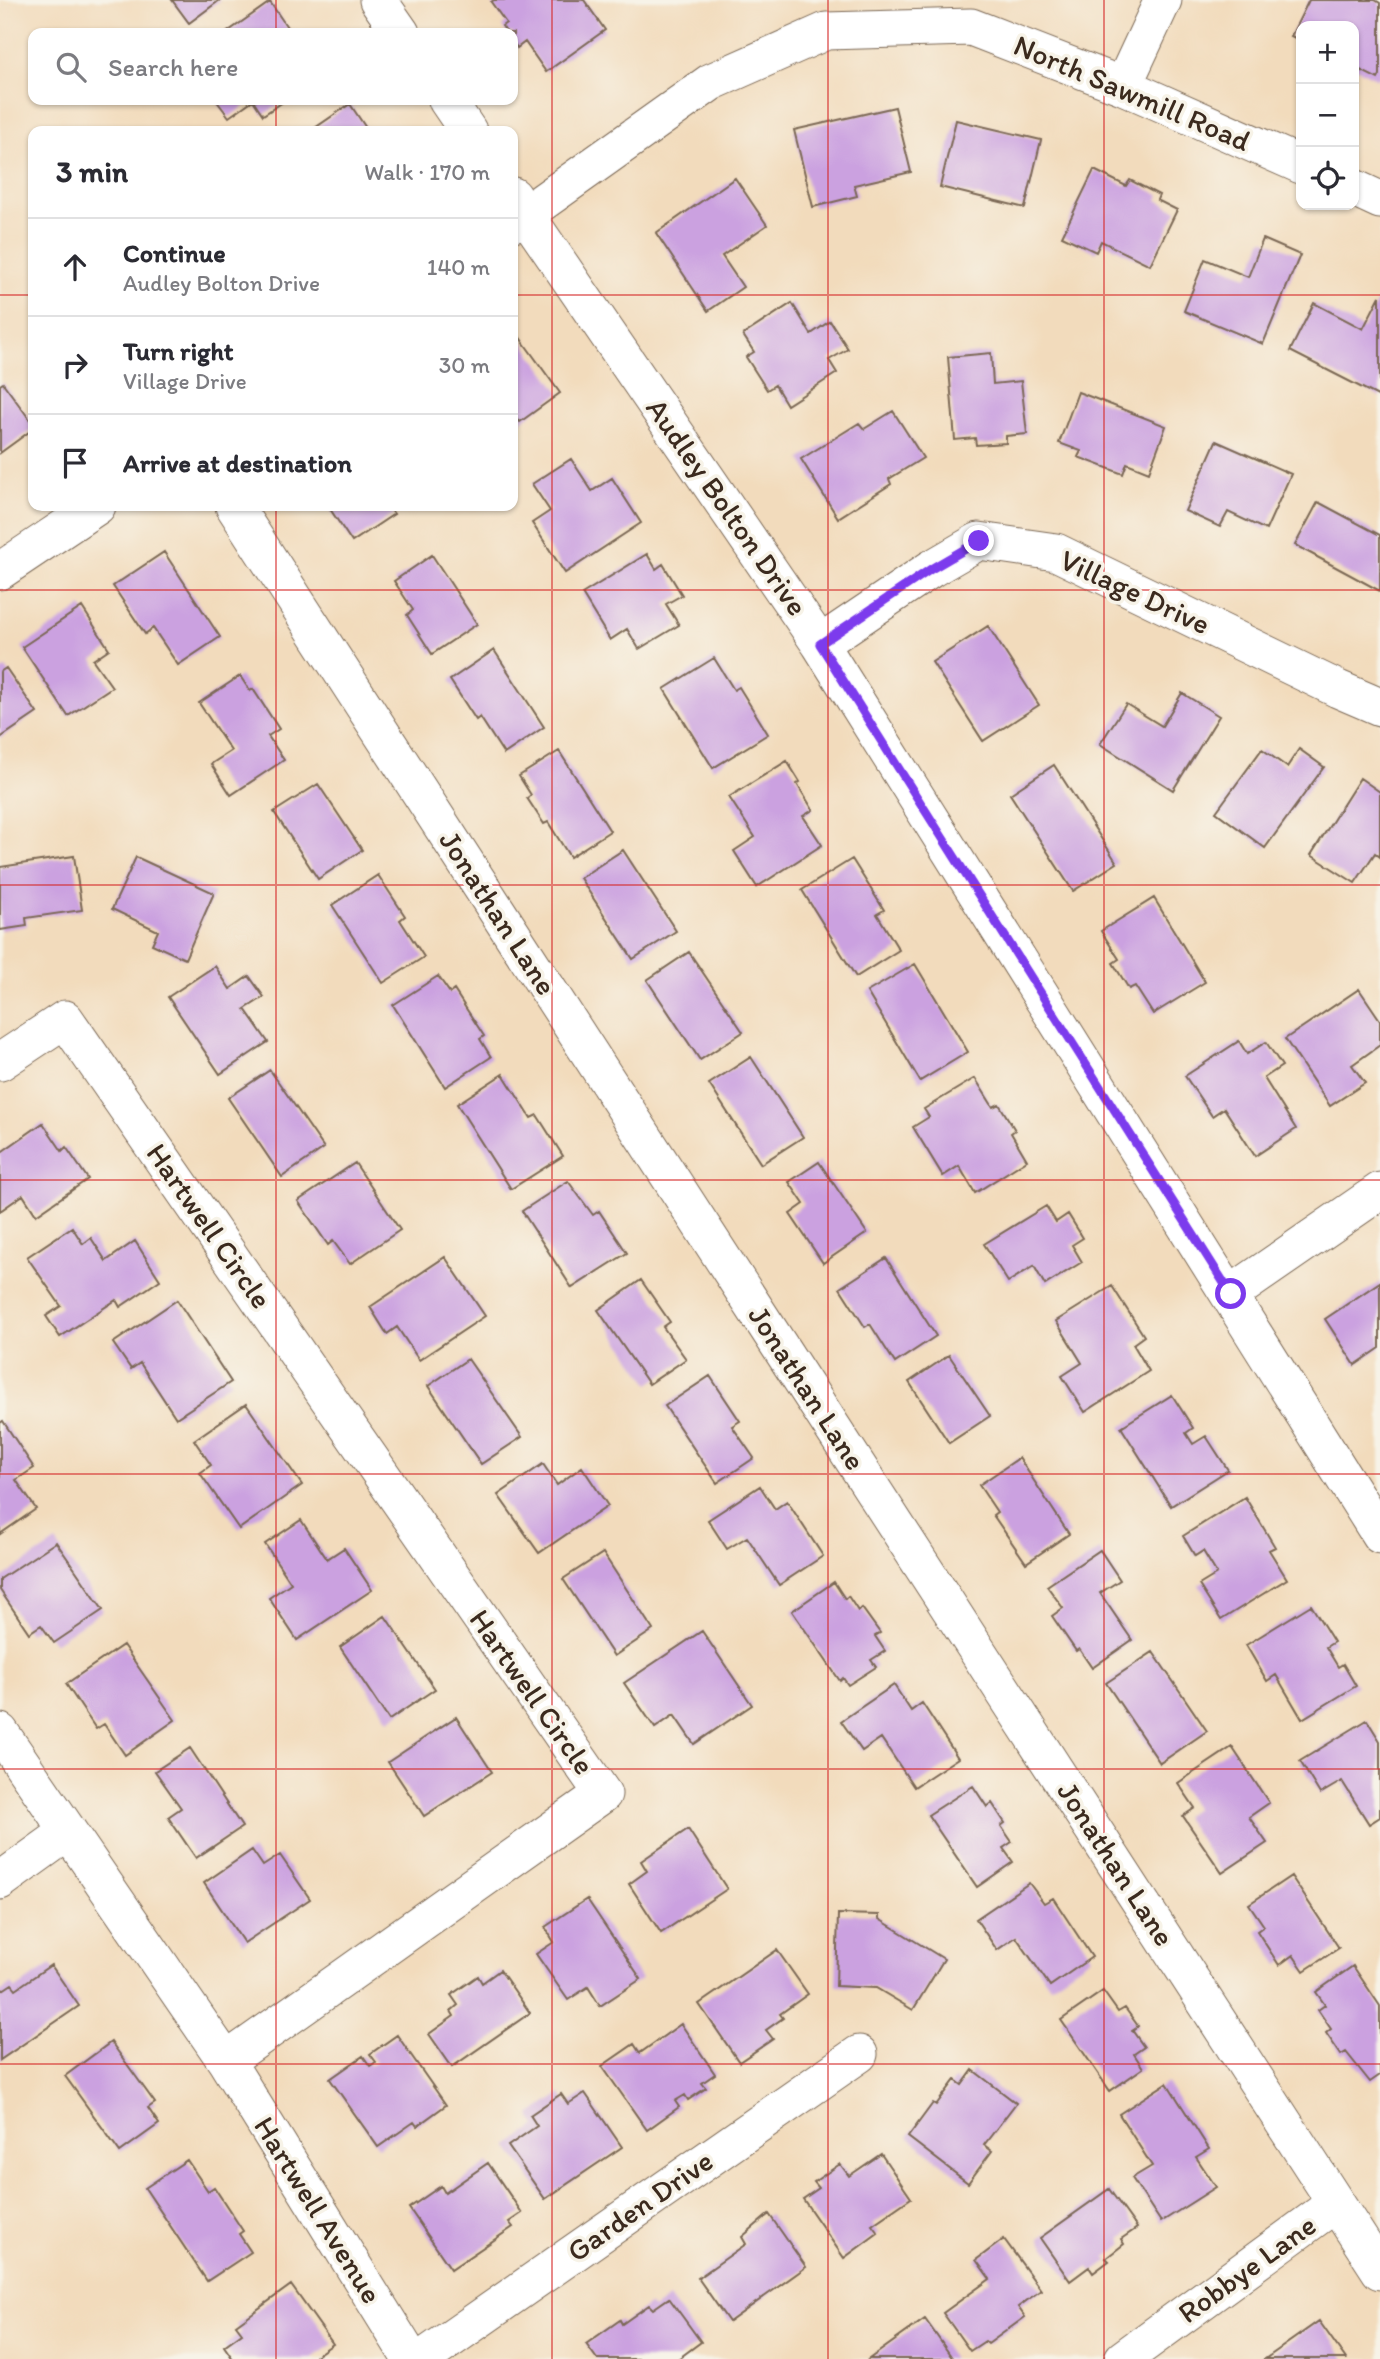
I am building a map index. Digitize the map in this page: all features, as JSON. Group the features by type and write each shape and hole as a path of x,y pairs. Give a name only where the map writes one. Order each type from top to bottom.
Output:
{"street":[{"path":"378,0 398,28"},
{"path":"1122,86 1163,0"},
{"name":"North Sawmill Road","path":"518,210 711,82 826,31 971,27 1122,86 1296,163"},
{"path":"450,105 465,126"},
{"path":"1359,190 1380,200"},
{"name":"Audley Bolton Drive","path":"518,212 820,644 1380,1535"},
{"path":"0,571 90,511"},
{"name":"Jonathan Lane","path":"237,511 1380,2271"},
{"name":"Village Drive","path":"820,644 931,569 979,541 1056,552 1380,707"},
{"name":"Hartwell Circle","path":"0,1062 65,1019 604,1794 226,2062"},
{"path":"1231,1294 1380,1191"},
{"path":"0,1732 226,2062"},
{"path":"0,1881 68,1832"},
{"name":"Garden Drive","path":"422,2359 859,2054"},
{"name":"Hartwell Avenue","path":"226,2062 411,2359"},
{"name":"Robbye Lane","path":"1124,2359 1336,2203"}],"building":[{"path":"172,0 220,0 189,23"},
{"path":"584,0 605,30 546,72 525,42 518,47 518,28 503,28 502,26 506,23 491,2"},
{"path":"1309,0 1375,0 1380,3 1378,79 1359,70 1359,21 1298,21"},
{"path":"270,2 288,28 233,28"},
{"path":"1296,26 1296,38 1291,36"},
{"path":"220,105 246,105 229,117"},
{"path":"256,105 278,105 263,115"},
{"path":"351,105 365,126 318,126"},
{"path":"895,107 911,172 854,185 857,196 813,207 794,130"},
{"path":"956,120 1041,140 1025,208 940,187"},
{"path":"1094,170 1126,186 1130,180 1159,195 1157,200 1177,210 1150,265 1101,241 1096,252 1062,236"},
{"path":"735,178 767,225 722,256 743,287 708,311 656,233"},
{"path":"1263,239 1300,255 1263,344 1184,311 1205,259 1248,277"},
{"path":"1380,296 1380,397 1290,351 1314,303 1363,329"},
{"path":"792,303 811,334 830,321 848,349 829,360 837,373 787,405 775,385 767,390 746,357 754,352 743,335"},
{"path":"518,335 560,393 520,422 518,420"},
{"path":"991,353 993,384 1021,381 1027,434 1006,436 1006,443 976,445 975,438 955,440 948,357"},
{"path":"3,383 28,417 28,433 0,453 0,385"},
{"path":"1078,392 1166,426 1149,472 1127,463 1123,474 1078,457 1081,451 1059,443"},
{"path":"893,411 923,458 889,479 891,484 838,518 801,459 859,423 864,429"},
{"path":"1216,441 1291,474 1266,530 1228,512 1220,527 1185,511"},
{"path":"571,459 592,491 612,478 641,523 565,573 532,523 550,511 532,484"},
{"path":"1318,502 1380,535 1380,591 1295,545"},
{"path":"331,511 392,511 394,514 352,542"},
{"path":"164,552 220,637 178,665 153,628 145,634 113,586"},
{"path":"647,554 656,569 663,564 682,595 666,604 679,625 639,649 627,629 610,640 582,594"},
{"path":"432,555 477,624 432,654 407,615 413,610 394,581"},
{"path":"82,607 109,649 93,660 112,687 68,716 22,647"},
{"path":"988,626 1039,705 983,741 932,662"},
{"path":"494,650 544,727 504,754 480,717 476,720 450,680"},
{"path":"714,658 734,690 739,687 768,734 713,768 664,689"},
{"path":"6,668 37,713 0,738 0,672"},
{"path":"240,676 250,691 253,689 279,729 268,736 284,760 231,795 211,764 231,751 199,703"},
{"path":"1182,693 1219,716 1173,790 1100,744 1126,704 1162,726"},
{"path":"1262,749 1287,767 1299,749 1324,767 1265,848 1216,812"},
{"path":"559,751 610,831 570,857 548,822 544,824 527,798 531,795 519,776"},
{"path":"787,761 813,810 803,816 822,845 757,887 734,851 755,837 729,797"},
{"path":"1054,765 1117,863 1073,891 1010,794"},
{"path":"1360,778 1380,792 1380,857 1375,853 1355,883 1311,855"},
{"path":"318,784 362,850 318,879 274,812"},
{"path":"623,850 676,931 633,959 580,878"},
{"path":"74,856 82,910 26,918 27,926 0,930 0,867"},
{"path":"136,857 214,893 185,959 152,944 158,931 112,909"},
{"path":"852,859 884,910 877,914 899,950 856,977 802,890"},
{"path":"378,875 405,916 400,920 424,957 383,983 332,905"},
{"path":"1154,898 1205,982 1153,1014 1135,986 1129,989 1113,963 1119,959 1101,931"},
{"path":"689,952 743,1032 700,1060 647,980"},
{"path":"915,964 968,1052 920,1081 867,992"},
{"path":"215,966 230,989 249,976 264,997 245,1009 268,1042 220,1074 168,997"},
{"path":"438,976 450,993 454,990 484,1036 480,1039 491,1057 445,1087 393,1005"},
{"path":"1359,989 1380,1020 1380,1045 1352,1065 1365,1083 1330,1106 1285,1039"},
{"path":"1239,1041 1247,1054 1266,1042 1282,1066 1264,1078 1296,1129 1255,1156 1224,1108 1212,1116 1185,1076"},
{"path":"751,1057 803,1137 761,1164 709,1084"},
{"path":"270,1070 324,1148 282,1177 228,1098"},
{"path":"503,1074 531,1118 537,1115 563,1156 511,1189 457,1104"},
{"path":"975,1078 993,1107 999,1104 1015,1130 1011,1133 1027,1160 975,1193 959,1166 943,1176 913,1127 929,1117 924,1109"},
{"path":"43,1123 62,1151 66,1147 88,1179 36,1215 23,1195 0,1211 0,1153"},
{"path":"819,1162 867,1233 823,1263 790,1214 804,1204 789,1182"},
{"path":"355,1163 400,1230 350,1264 333,1241 328,1245 298,1201"},
{"path":"568,1181 593,1215 599,1211 627,1253 572,1288 522,1211"},
{"path":"1046,1206 1056,1222 1068,1214 1083,1238 1072,1245 1082,1262 1045,1285 1034,1266 1008,1282 984,1244"},
{"path":"72,1227 83,1244 91,1238 106,1261 135,1241 160,1280 120,1307 116,1300 60,1337 46,1316 61,1306 27,1257"},
{"path":"445,1257 485,1316 419,1360 397,1327 387,1334 370,1307"},
{"path":"886,1258 936,1336 895,1363 870,1324 865,1327 840,1288"},
{"path":"641,1280 670,1322 663,1327 686,1359 649,1384 598,1310"},
{"path":"1380,1282 1380,1348 1355,1365 1325,1319"},
{"path":"1112,1286 1144,1336 1133,1344 1149,1371 1085,1412 1062,1376 1082,1363 1056,1321"},
{"path":"177,1300 231,1382 176,1418 140,1363 131,1369 113,1343"},
{"path":"949,1355 990,1416 949,1443 909,1382"},
{"path":"468,1359 522,1437 481,1464 428,1386"},
{"path":"710,1376 740,1421 732,1426 754,1458 717,1483 665,1406"},
{"path":"1172,1395 1193,1428 1186,1433 1193,1444 1206,1436 1228,1470 1171,1506 1121,1427"},
{"path":"246,1404 302,1485 239,1529 200,1473 211,1465 194,1440"},
{"path":"3,1421 34,1468 16,1480 36,1509 0,1534 0,1423"},
{"path":"1019,1458 1069,1534 1026,1563 993,1515 997,1512 979,1485"},
{"path":"543,1464 557,1485 582,1467 608,1506 539,1553 498,1495"},
{"path":"760,1486 775,1509 787,1501 823,1556 779,1585 747,1537 727,1549 708,1520"},
{"path":"1245,1497 1275,1547 1269,1550 1287,1579 1221,1620 1199,1585 1217,1574 1203,1551 1195,1556 1183,1536"},
{"path":"301,1520 327,1559 344,1548 372,1590 297,1640 269,1598 291,1583 265,1544"},
{"path":"56,1542 103,1610 54,1643 41,1625 29,1633 0,1590 0,1579"},
{"path":"1100,1550 1120,1580 1100,1593 1132,1640 1092,1668 1079,1649 1076,1651 1052,1616 1063,1608 1047,1586"},
{"path":"603,1553 653,1630 614,1656 563,1579"},
{"path":"834,1582 845,1599 848,1596 858,1611 862,1608 880,1633 875,1636 885,1651 871,1660 876,1667 848,1685 843,1678 840,1681 792,1611"},
{"path":"1311,1605 1334,1642 1326,1647 1338,1667 1343,1664 1356,1686 1302,1719 1276,1675 1267,1681 1246,1645"},
{"path":"385,1616 435,1689 389,1720 340,1647"},
{"path":"702,1631 752,1705 694,1744 674,1715 655,1728 624,1683"},
{"path":"123,1645 175,1720 125,1755 104,1724 96,1729 66,1684"},
{"path":"1153,1652 1207,1731 1160,1763 1106,1683"},
{"path":"894,1685 911,1711 922,1703 958,1758 914,1787 881,1738 862,1751 841,1721"},
{"path":"456,1717 492,1772 424,1816 388,1762"},
{"path":"1367,1720 1380,1741 1380,1817 1369,1824 1342,1781 1320,1794 1300,1761"},
{"path":"1232,1747 1269,1803 1249,1817 1267,1843 1222,1873 1183,1816 1195,1808 1178,1783"},
{"path":"190,1748 242,1827 196,1858 168,1817 181,1808 155,1771"},
{"path":"973,1786 987,1807 992,1803 1005,1823 1001,1826 1012,1842 1003,1848 1013,1862 977,1887 928,1815"},
{"path":"688,1829 727,1889 661,1933 629,1884 647,1871 641,1861"},
{"path":"252,1850 263,1866 280,1855 310,1899 244,1943 204,1883"},
{"path":"1291,1876 1339,1948 1304,1971 1293,1955 1279,1965 1257,1931 1264,1926 1249,1904"},
{"path":"1029,1883 1044,1903 1053,1898 1092,1957 1050,1986 1016,1937 997,1950 976,1919"},
{"path":"587,1899 641,1979 600,2006 588,1987 568,2000 536,1954 554,1942 545,1927"},
{"path":"838,1914 879,1915 879,1919 944,1959 913,2010 876,1988 836,1986"},
{"path":"777,1950 808,1994 780,2014 783,2018 766,2030 773,2039 739,2062 699,2004"},
{"path":"51,1965 79,2006 0,2060 0,1992 12,1984 16,1989"},
{"path":"1353,1966 1380,2006 1380,2075 1370,2082 1346,2052 1341,2055 1326,2033 1331,2029 1318,2010 1325,2005 1316,1992"},
{"path":"500,1970 530,2013 452,2067 429,2034 454,2016 451,2011 458,2005 451,1995 478,1976 482,1983"},
{"path":"1103,1991 1118,2012 1125,2008 1138,2026 1132,2030 1144,2047 1134,2054 1143,2068 1110,2091 1061,2020"},
{"path":"681,2024 715,2074 702,2083 706,2088 688,2100 685,2095 675,2101 679,2107 647,2130 602,2066 634,2044 640,2053"},
{"path":"397,2035 446,2105 417,2126 414,2122 378,2147 330,2079 363,2056 370,2066 376,2062 370,2054"},
{"path":"111,2042 155,2103 148,2108 159,2124 120,2152 65,2076"},
{"path":"973,2070 1016,2103 984,2145 992,2151 968,2183 908,2137 933,2103 936,2105 955,2080 962,2085"},
{"path":"1167,2083 1209,2149 1196,2157 1216,2187 1161,2222 1132,2178 1152,2166 1119,2114"},
{"path":"585,2093 622,2147 545,2199 508,2146 537,2126 530,2115 561,2094 568,2104"},
{"path":"881,2154 911,2198 872,2225 878,2233 844,2258 803,2199 819,2188 814,2182 840,2164 849,2176"},
{"path":"187,2160 208,2191 214,2187 243,2231 239,2234 251,2252 207,2281 145,2188"},
{"path":"488,2163 522,2213 509,2222 513,2227 451,2269 409,2208 441,2186 445,2193"},
{"path":"1109,2189 1137,2228 1121,2239 1124,2244 1106,2258 1109,2261 1093,2273 1089,2267 1070,2281 1040,2238"},
{"path":"769,2214 806,2267 729,2322 698,2278 746,2244 742,2237"},
{"path":"1004,2239 1041,2290 1018,2307 1025,2317 988,2344 985,2341 970,2351 943,2313 990,2279 976,2260"},
{"path":"291,2285 333,2344 311,2359 233,2359 224,2346 242,2333 236,2325"},
{"path":"669,2298 701,2342 678,2359 597,2359 586,2344 620,2320 622,2324 649,2305 653,2309"},
{"path":"925,2319 953,2359 869,2359"},
{"path":"1319,2321 1346,2359 1265,2359"}],"route":[{"path":"979,541 931,569 820,644 1231,1294"}]}
